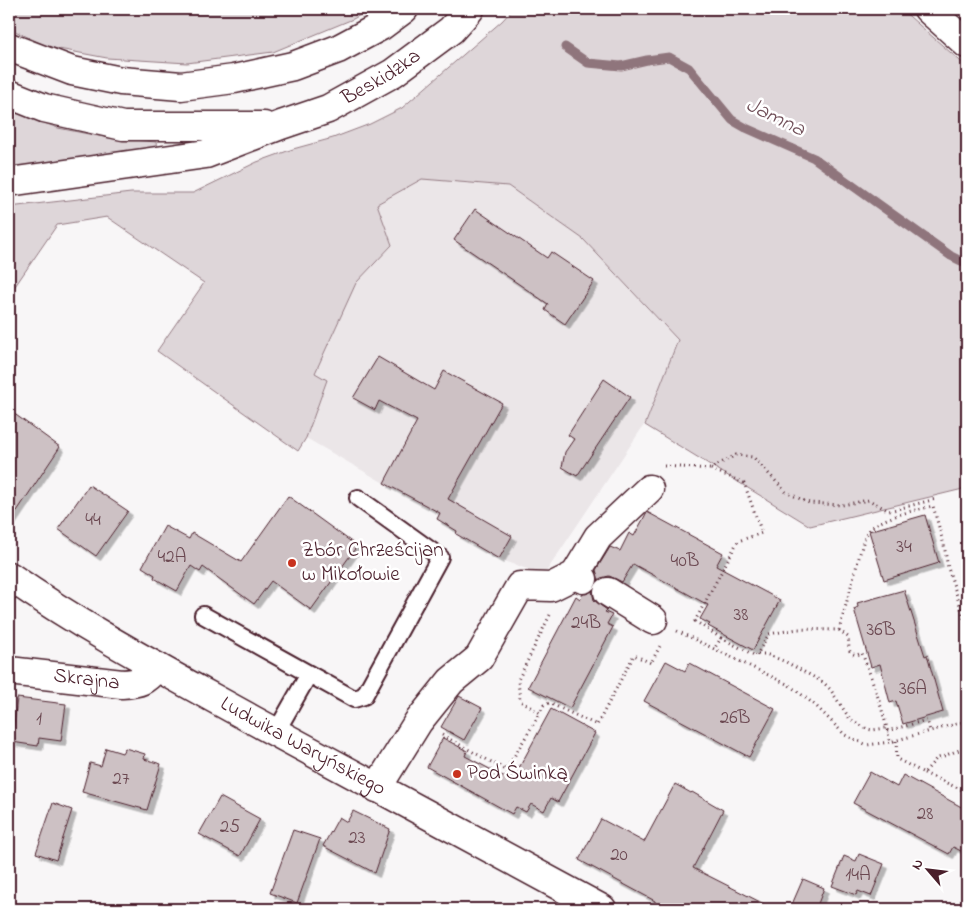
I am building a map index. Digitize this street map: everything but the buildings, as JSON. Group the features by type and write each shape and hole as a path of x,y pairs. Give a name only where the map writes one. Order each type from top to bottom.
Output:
{"street":[{"path":"9,47 72,71 121,81 180,86 234,80 292,66 338,49 381,26 404,9"},
{"name":"Beskidzka","path":"9,182 206,154 328,109 393,73 451,30 470,9"},
{"path":"928,9 967,44"},
{"path":"9,94 44,108 123,126 281,126"},
{"path":"377,788 418,722 451,681 479,658 520,586 551,587 579,577 598,537 649,489"},
{"name":"Ludwika Waryńskiego","path":"9,576 44,601 157,667 602,909"},
{"path":"608,592 653,620"},
{"name":"Skrajna","path":"9,671 122,684 135,683 148,677 157,667"}],"lane":[{"path":"203,615 354,699 364,696 440,557 358,498"},
{"path":"276,732 309,674"}],"path":[{"path":"710,469 736,455 754,457 786,492 809,503 842,505 868,500 889,511 936,499"},
{"path":"671,466 710,469 744,483 762,532 738,541 695,620 721,638 756,656 758,654 766,654 786,662 823,682 830,689 850,719 866,729 887,729 927,720 930,732"},
{"path":"839,630 868,530 895,516 933,506 944,545 948,568 967,627"},
{"path":"894,510 895,516"},
{"path":"540,712 520,702 518,680 551,613"},
{"path":"653,620 789,685 815,705 845,735 867,745 896,741 967,721"},
{"path":"758,654 769,634 798,628 839,630 848,637 850,653 857,656 862,653 890,742"},
{"path":"714,649 721,638"},
{"path":"418,722 506,770 544,705 549,703 597,725 634,655 651,663"},
{"path":"896,741 897,759 967,792"},
{"path":"924,773 936,759 967,747"}],"shaded area":[{"path":"9,9 371,9 353,19 273,52 187,63 107,58 48,47 9,28"},
{"path":"513,9 901,9 967,67 967,488 810,526 645,425 678,340 583,239 508,186 422,179 377,204 392,245 356,283 315,373 327,380 306,438 298,451 157,351 204,283 107,217 57,225 9,295 9,207 131,193 193,193 257,162 370,124 402,108 502,21"},
{"path":"9,110 58,128 109,138 156,142 157,150 60,164 9,167"},
{"path":"422,179 508,186 583,239 678,341 644,425 544,575 499,559 456,534 457,531 437,519 440,513 306,438 327,381 315,373 356,283 392,245 377,204"}],"waterway":[{"name":"Jamna","path":"565,47 588,63 621,66 669,57 689,68 732,120 814,158 951,256 967,264"}],"place":[{"name":"Zbór Chrześcijan w Mikołowie","path":"292,563"},
{"name":"Pod Świnką","path":"457,774"}]}
